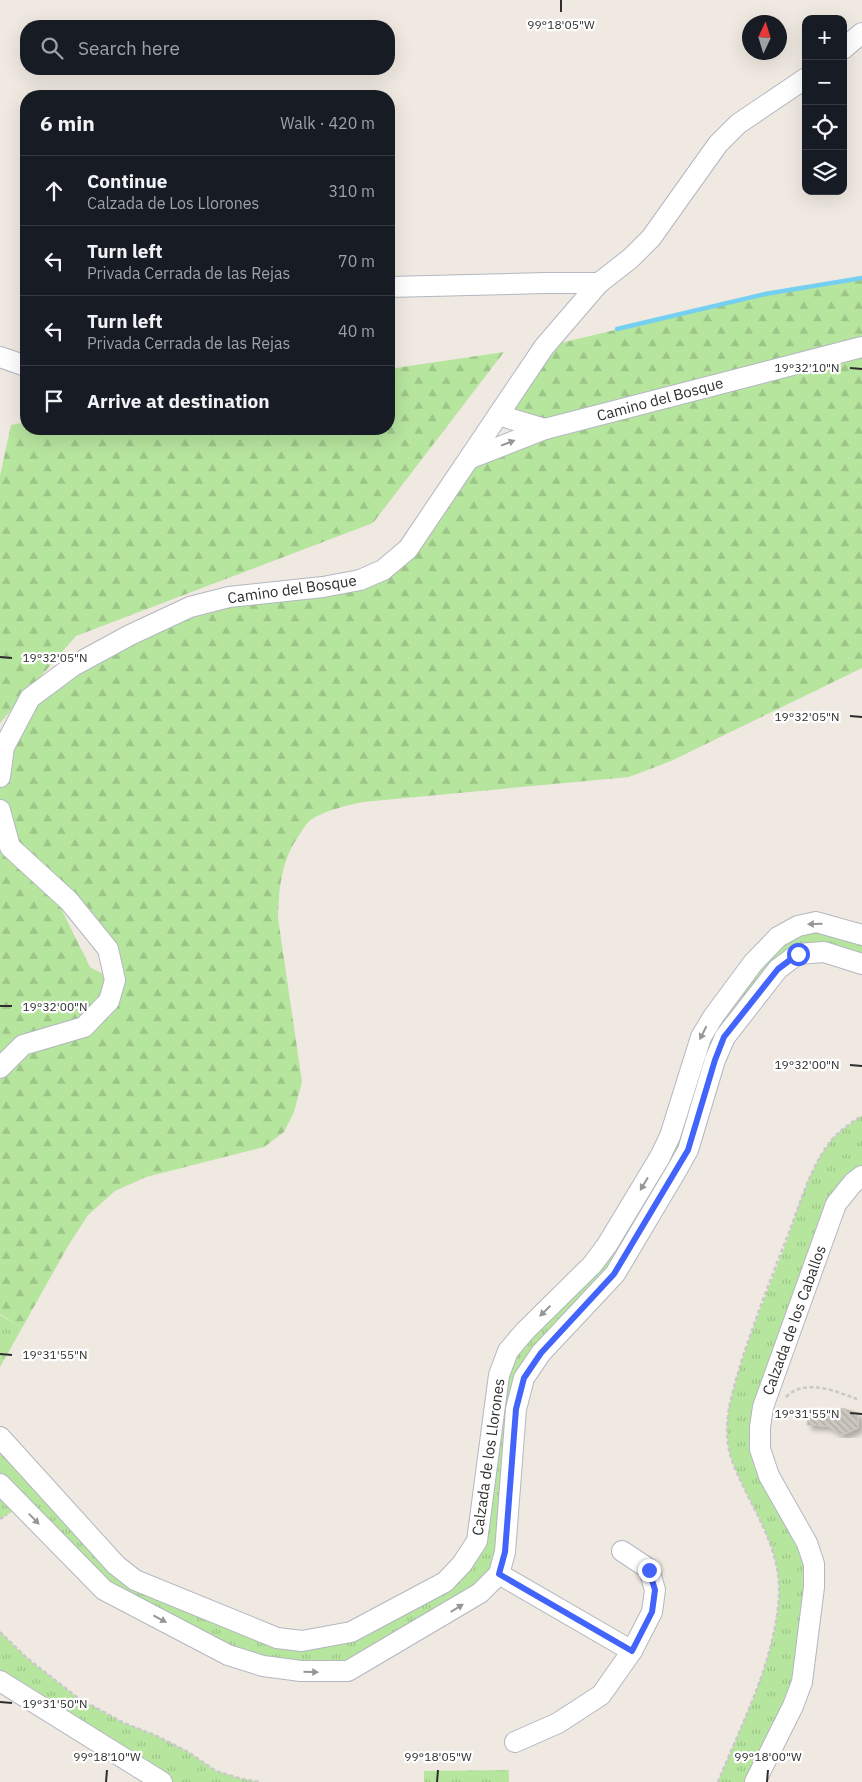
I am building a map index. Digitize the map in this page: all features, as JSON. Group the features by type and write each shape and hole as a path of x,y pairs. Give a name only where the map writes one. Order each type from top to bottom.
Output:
{"street":[{"path":"847,45 862,33"},
{"path":"471,458 544,346 599,283 631,258 650,238 718,144 738,124 802,81"},
{"path":"395,287 599,283"},
{"name":"Camino del Bosque","path":"0,777 4,747 30,698 73,666 130,635 190,607 230,597 323,587 360,580 383,570 408,550 471,458 545,429 862,346"},
{"path":"0,357 20,364"},
{"path":"498,416 545,429"},
{"path":"0,810 10,847 69,901 108,949 115,980 109,1001 84,1027 23,1045 0,1068"},
{"name":"Calzada de los Llorones","path":"0,1437 116,1565 135,1580 277,1638 302,1641 351,1632 445,1582 462,1564 477,1541 499,1375 508,1352 525,1330 592,1266 607,1245 660,1157 670,1136 701,1037 713,1016 754,963 778,937 798,926 816,922 862,935"},
{"name":"Calzada de los Llorones","path":"499,1574 505,1552 516,1409 524,1378 541,1353 614,1274 678,1168 688,1150 715,1060 724,1037 778,969 798,954 824,952 862,964"},
{"name":"Calzada de los Caballos","path":"756,1782 793,1706 802,1682 814,1587 814,1564 807,1543 770,1476 760,1448 763,1407 836,1204 852,1183 862,1176"},
{"path":"489,1457 494,1455 512,1459"},
{"path":"0,1484 104,1590 228,1655 263,1666 301,1671 348,1671 480,1593 499,1574 632,1651"},
{"path":"515,1742 558,1723 601,1695 632,1651 652,1612 655,1590 649,1570 622,1551"},
{"path":"0,1681 162,1782"}],"path":[{"path":"781,1402 791,1392 818,1387 834,1390 857,1399"},
{"path":"0,1632 28,1658 78,1698 124,1723 157,1736 216,1770 242,1779 260,1782"}],"green space":[{"path":"862,278 862,668 671,761 629,777 363,802 330,811 310,820 289,854 282,874 279,895 278,918 302,1082 294,1112 284,1132 264,1147 146,1177 115,1191 88,1215 68,1246 22,1328 0,1314 0,783 30,698 190,607 383,570 471,458 544,429 498,415 544,347 765,294","holes":["49,884 69,901 114,980 90,967"]},
{"path":"504,352 373,523 76,636 0,723 0,476 11,425 20,423 20,435 395,435 395,368"},
{"path":"798,926 862,935 862,964 798,954 740,1015 696,1121 615,1274 524,1378 499,1574 349,1667 264,1665 105,1589 0,1482 0,1437 116,1566 277,1639 324,1638 464,1565 500,1375 574,1284 660,1157 701,1037"},
{"path":"862,1116 862,1176 853,1183 760,1427 807,1543 802,1682 755,1782 718,1782 764,1668 776,1620 779,1596 779,1582 774,1554 731,1456 727,1435 729,1407 749,1339 815,1165 837,1134"},
{"path":"0,1315 22,1328 0,1367"},
{"path":"0,1487 20,1507 0,1519"},
{"path":"0,1632 28,1659 78,1698 124,1723 157,1736 188,1752 216,1771 260,1782 163,1782 0,1680"},
{"path":"509,1770 509,1782 424,1782 424,1771"}],"building":[{"path":"842,1408 858,1413 858,1428 842,1435 828,1426 807,1425 808,1414 832,1415"}],"waterway":[{"path":"617,329 765,294 862,278"}],"route":[{"path":"649,1570 655,1590 652,1612 632,1651 499,1574 505,1552 516,1409 524,1378 541,1353 614,1274 678,1168 688,1150 715,1060 724,1037 778,969 798,954"}]}
